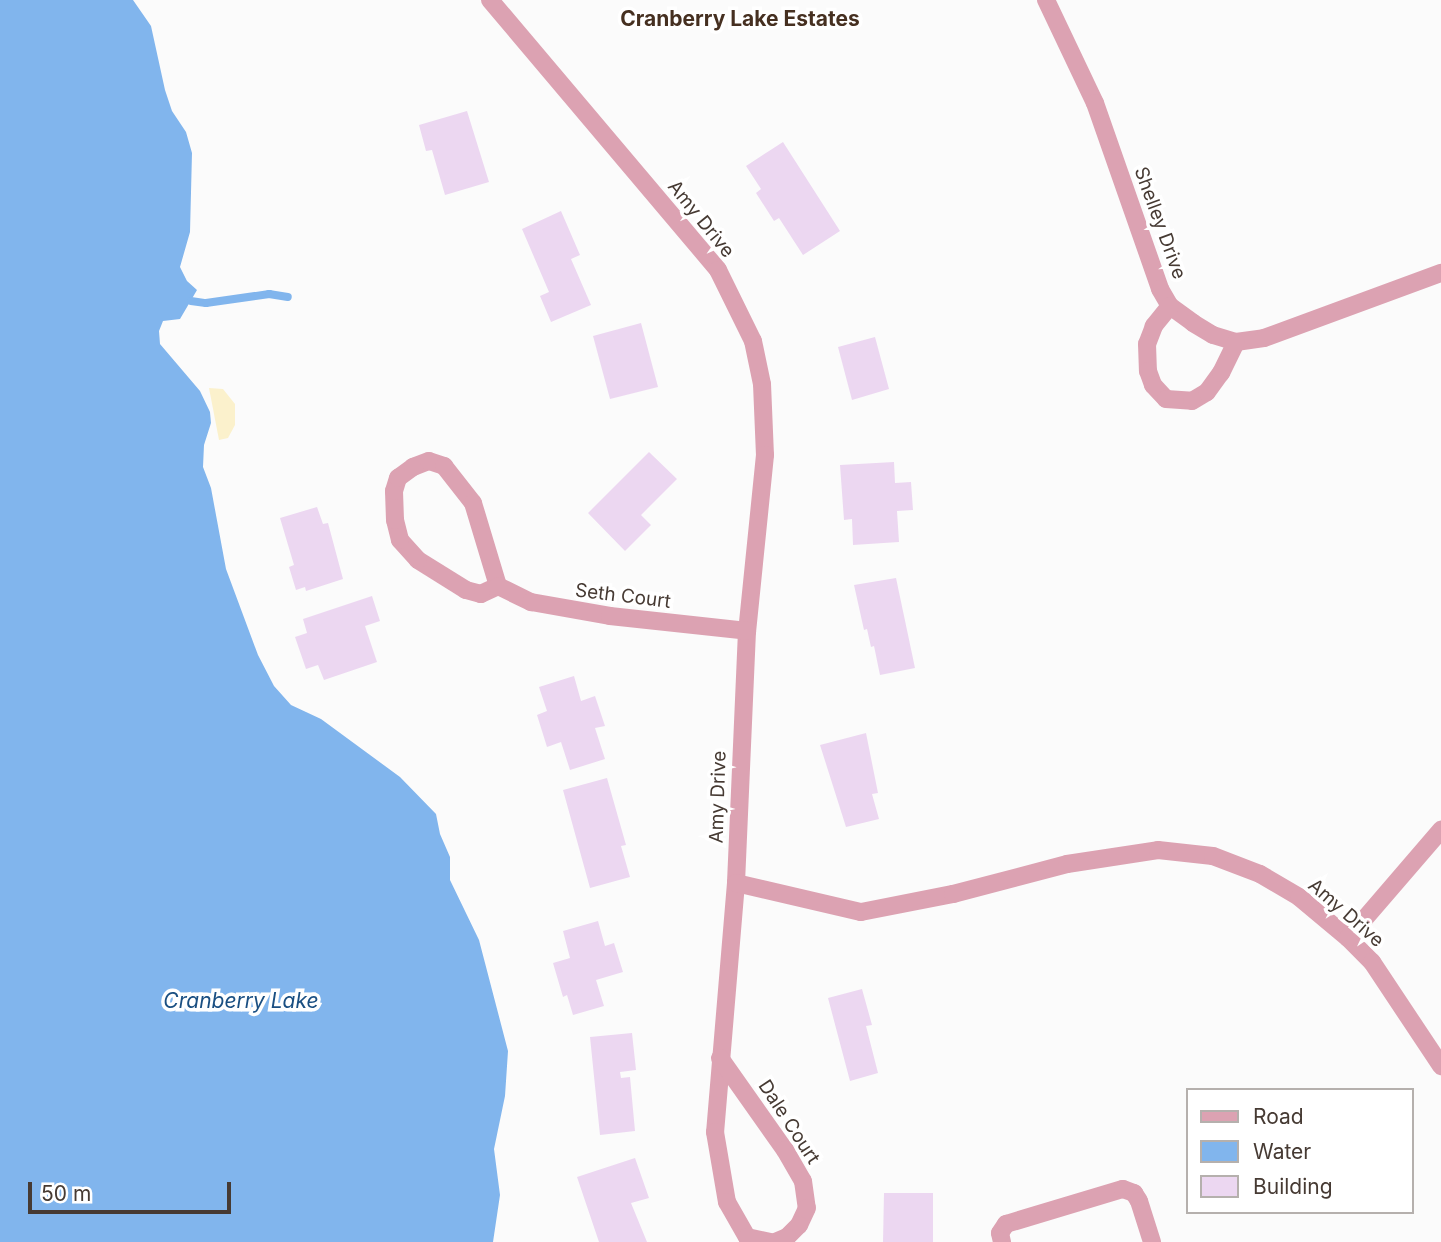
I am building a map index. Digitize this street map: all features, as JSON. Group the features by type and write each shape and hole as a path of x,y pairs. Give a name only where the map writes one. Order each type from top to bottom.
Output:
{"street":[{"name":"Amy Drive","path":"490,0 718,270 753,341 762,384 765,455 747,631 736,883 861,912 953,894 1067,864 1158,850 1213,856 1260,874 1299,897 1348,938 1372,962 1441,1066"},
{"name":"Shelley Drive","path":"1046,0 1096,103 1160,289 1170,306 1213,335 1236,342"},
{"path":"1170,306 1154,326 1147,345 1148,371 1153,385 1166,399 1192,401 1207,392 1222,373 1236,342 1264,338 1441,273"},
{"path":"429,461 443,466 457,480 473,503 498,586 481,593 466,590 418,560 400,540 395,520 394,491 398,478 413,467 429,461"},
{"name":"Seth Court","path":"498,586 531,603 559,610 747,631"},
{"path":"1348,938 1441,830"},
{"name":"Dale Court","path":"720,1058 785,1150 803,1181 807,1208 799,1225 787,1237 772,1242 747,1237 727,1202 715,1132 720,1058 736,883"},
{"path":"1002,1242 1000,1233 1006,1224 1123,1189 1134,1193 1139,1201 1152,1242"}],"sand":[{"path":"209,388 223,389 235,404 235,425 228,438 219,440"}],"water":[{"name":"Cranberry Lake","path":"0,0 133,0 151,26 165,90 172,111 186,132 192,153 190,232 180,267 187,281 197,290 180,319 163,321 159,331 160,344 200,391 210,412 211,423 204,445 203,467 211,488 226,569 258,655 274,686 291,705 321,719 400,777 436,814 440,834 450,857 450,880 479,940 508,1051 505,1096 494,1149 500,1195 493,1242 0,1242"}],"building":[{"path":"467,111 489,182 445,195 432,150 426,151 419,125"},
{"path":"783,142 840,231 803,255 779,218 774,221 756,193 761,189 746,166"},
{"path":"561,211 580,255 571,259 591,305 551,322 540,296 549,292 522,229"},
{"path":"641,323 658,387 610,399 593,336"},
{"path":"875,337 889,389 852,400 838,347"},
{"path":"649,452 677,479 641,515 651,525 625,551 588,513"},
{"path":"894,462 895,483 911,482 913,510 897,511 899,542 853,545 852,519 844,520 840,465"},
{"path":"317,507 323,524 328,523 343,579 306,591 305,587 296,590 289,567 294,565 280,518"},
{"path":"896,578 915,668 880,675 874,646 871,647 867,629 864,630 854,585"},
{"path":"372,596 380,621 365,626 377,662 324,680 318,665 306,669 295,637 307,633 303,619"},
{"path":"574,676 581,701 595,696 605,726 595,728 605,759 570,770 561,742 547,747 537,715 547,711 539,687"},
{"path":"866,733 878,793 872,794 879,819 846,827 820,745"},
{"path":"607,778 626,845 621,846 630,877 590,888 563,790"},
{"path":"598,921 605,946 614,943 623,972 596,980 604,1006 573,1015 567,995 563,997 553,963 570,958 563,931"},
{"path":"862,989 872,1025 866,1026 878,1073 850,1081 828,998"},
{"path":"632,1033 636,1070 620,1072 621,1078 630,1077 635,1131 600,1135 590,1037"},
{"path":"635,1158 649,1198 631,1203 647,1242 599,1242 577,1177"},
{"path":"884,1193 933,1193 933,1242 883,1242"}],"waterway":[{"path":"191,301 206,303 269,294 288,297"}],"district":[{"name":"Cranberry Lake Estates","path":"740,19"}]}
